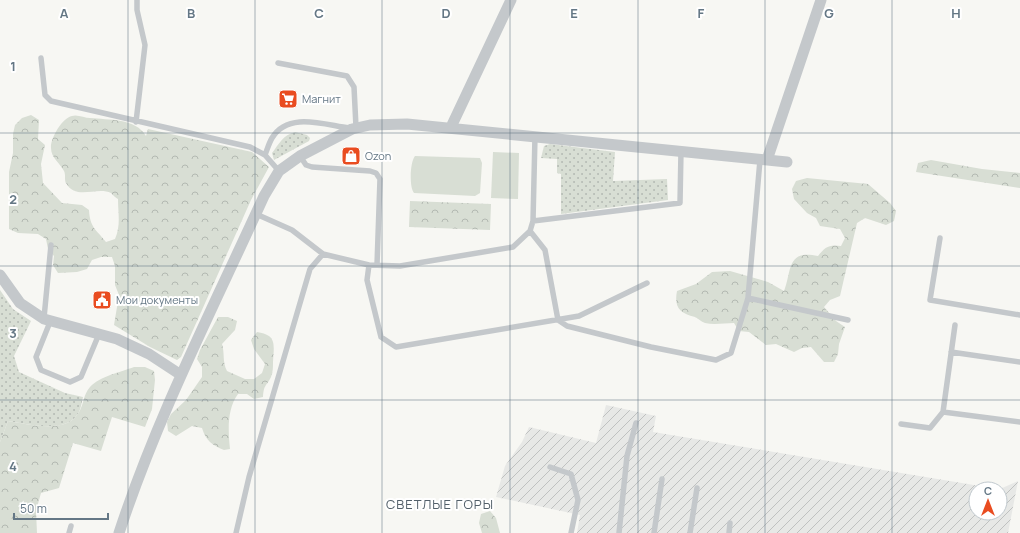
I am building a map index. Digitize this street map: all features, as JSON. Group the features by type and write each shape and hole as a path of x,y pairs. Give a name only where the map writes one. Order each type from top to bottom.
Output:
{"street":[{"path":"451,127 511,0"},
{"path":"763,160 821,0"},
{"path":"119,533 137,477 181,375 274,176 300,156 354,128 370,125 408,124 451,127 787,162"},
{"path":"0,275 20,303 47,320 99,334 149,354 181,375"}],"lane":[{"path":"136,122 145,45 137,10 137,0"},
{"path":"41,58 45,95 51,101 136,122 250,147 265,155 279,171"},
{"path":"265,155 273,137 286,124 302,121 354,128 354,87 346,76 278,63"},
{"path":"256,214 292,230 323,254 369,265 405,265 513,247 530,231 533,221 535,136"},
{"path":"533,221 680,203 681,151"},
{"path":"300,156 306,165 312,167 376,173 381,184 377,265"},
{"path":"530,231 545,250 558,320 567,326 652,347 716,360 731,353 748,298 763,160"},
{"path":"940,238 930,300 1020,315"},
{"path":"51,245 47,320 36,357 41,370 70,382 81,377 99,334"},
{"path":"236,533 249,477 310,269 323,254"},
{"path":"369,265 367,280 381,337 396,347 579,316 648,284"},
{"path":"748,298 848,320"},
{"path":"901,424 930,428 942,412 955,325"},
{"path":"951,352 1020,362"},
{"path":"942,412 1020,422"},
{"path":"619,533 627,456 636,423"},
{"path":"550,467 571,474 578,500 571,533"},
{"path":"654,533 662,480"},
{"path":"690,533 697,488"},
{"path":"728,533 730,523"},
{"path":"69,533 71,526"}],"shaded area":[{"path":"606,405 656,416 653,432 968,484 968,521 1008,521 1008,485 1018,481 1008,533 577,533 580,515 496,497 505,466 522,442 529,427 596,443"}],"green space":[{"path":"31,115 39,120 38,139 45,145 41,164 43,183 62,203 82,205 89,210 92,225 106,242 115,239 117,234 119,219 118,199 111,193 105,191 81,192 70,188 65,182 64,171 51,152 52,139 57,129 64,121 72,116 76,115 129,123 136,126 146,136 148,129 252,152 269,167 251,200 181,357 177,360 150,347 114,325 119,295 115,285 115,266 112,257 101,257 92,260 87,269 77,272 58,273 53,265 54,256 48,249 46,239 38,234 18,233 9,229 9,172 13,153 13,134 15,125 22,118"},
{"path":"295,132 307,135 310,138 309,141 274,160 272,153 279,143 287,135"},
{"path":"550,144 615,152 613,181 667,179 668,200 561,214 561,174 557,173 557,159 541,158 544,146"},
{"path":"493,152 519,153 518,199 491,198"},
{"path":"415,156 480,158 482,163 480,193 475,196 414,193 411,186 411,174 412,163"},
{"path":"931,160 982,169 1020,173 1020,188 916,172 918,163"},
{"path":"807,178 868,184 890,203 896,211 894,221 886,225 865,218 857,223 840,296 830,300 824,307 836,321 845,327 839,344 838,354 834,362 824,362 811,347 802,348 794,352 776,344 766,345 749,332 739,331 734,323 712,324 704,322 681,311 676,301 677,291 696,284 712,272 730,271 768,282 784,291 792,263 795,259 800,256 818,256 828,247 833,245 841,246 845,238 840,229 820,226 816,218 807,213 794,199 792,189 796,181"},
{"path":"410,201 491,204 490,230 409,227"},
{"path":"0,290 13,309 31,321 14,356 19,372 65,393 83,397 79,412 66,424 57,426 36,426 8,421 0,442"},
{"path":"218,317 228,317 237,321 235,330 222,344 227,371 245,379 254,379 262,373 265,364 254,349 251,340 257,332 263,333 271,338 274,345 272,373 263,393 263,397 254,399 247,394 238,394 234,400 229,420 230,449 224,450 210,442 205,436 202,428 192,426 176,436 168,431 167,422 171,414 186,400 202,377 202,367 197,359 200,350"},
{"path":"134,367 145,367 154,371 155,380 152,409 145,427 112,417 101,451 73,443 59,488 41,493 36,511 37,533 0,533 0,442 8,421 36,426 57,426 66,424 79,412 86,393 94,383 105,377"},
{"path":"490,511 496,518 500,533 482,533 479,523 481,514"}],"place":[{"name":"Магнит","path":"288,99"},
{"name":"Ozon","path":"351,156"},
{"name":"Мои документы","path":"102,300"}],"district":[{"name":"СВЕТЛЫЕ ГОРЫ","path":"440,504"}]}
